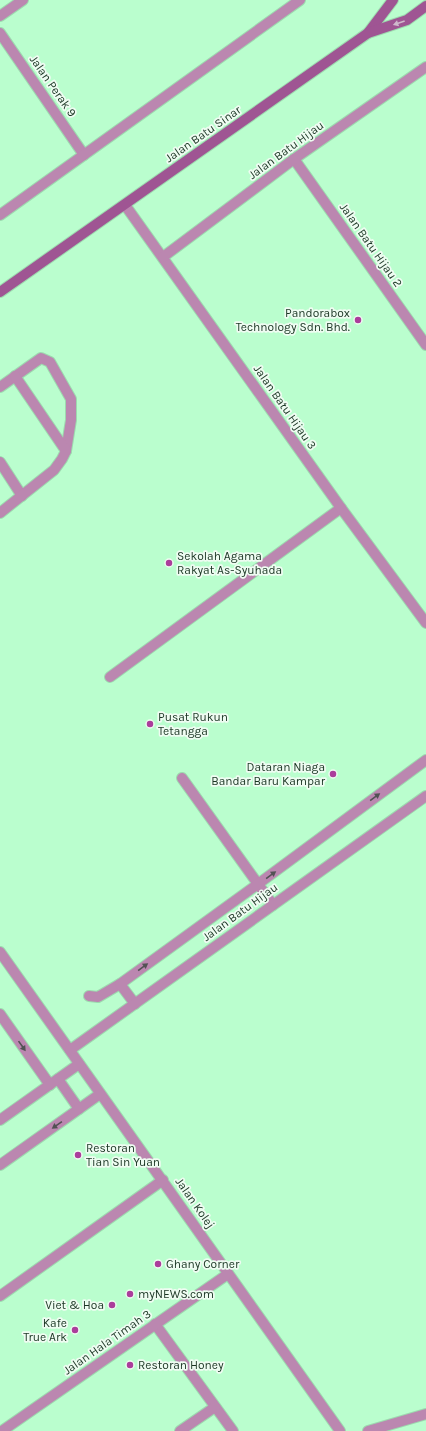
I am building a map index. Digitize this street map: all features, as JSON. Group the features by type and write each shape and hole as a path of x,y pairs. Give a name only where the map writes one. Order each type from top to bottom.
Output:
{"street":[{"path":"0,16 23,0"},
{"path":"0,215 84,155 288,4 300,0"},
{"path":"368,33 393,0"},
{"name":"Jalan Batu Sinar","path":"0,292 368,33 407,20 426,6"},
{"name":"Jalan Perak 9","path":"0,33 84,155"},
{"name":"Jalan Batu Hijau","path":"163,257 294,159 425,69"},
{"name":"Jalan Batu Hijau 2","path":"294,159 426,345"},
{"name":"Jalan Batu Hijau 3","path":"125,205 341,508 426,623"},
{"path":"0,387 41,358 50,362 71,398 71,420 66,451 62,459 54,470 0,514"},
{"path":"15,376 66,451"},
{"path":"0,462 22,496"},
{"path":"110,677 341,508"},
{"path":"90,996 98,997 120,984 426,760"},
{"path":"182,778 273,905"},
{"name":"Jalan Batu Hijau","path":"70,1050 426,796"},
{"name":"Jalan Kolej","path":"0,952 340,1431"},
{"path":"120,984 135,1004"},
{"path":"0,1014 54,1082 79,1109"},
{"path":"0,1120 79,1064"},
{"path":"0,1165 100,1094"},
{"path":"0,1296 163,1180"},
{"name":"Jalan Hala Timah 3","path":"2,1431 228,1274"},
{"path":"155,1324 233,1431"},
{"path":"180,1431 215,1407"},
{"path":"368,1431 426,1414"}],"place":[{"name":"Pandorabox Technology Sdn. Bhd.","path":"358,320"},
{"name":"Sekolah Agama Rakyat As-Syuhada","path":"169,563"},
{"name":"Pusat Rukun Tetangga","path":"150,724"},
{"name":"Dataran Niaga Bandar Baru Kampar","path":"333,774"},
{"name":"Restoran Tian Sin Yuan","path":"78,1155"},
{"name":"Ghany Corner","path":"158,1264"},
{"name":"myNEWS.com","path":"130,1294"},
{"name":"Viet & Hoa","path":"112,1305"},
{"name":"Kafe True Ark","path":"75,1330"},
{"name":"Restoran Honey","path":"130,1365"}]}
